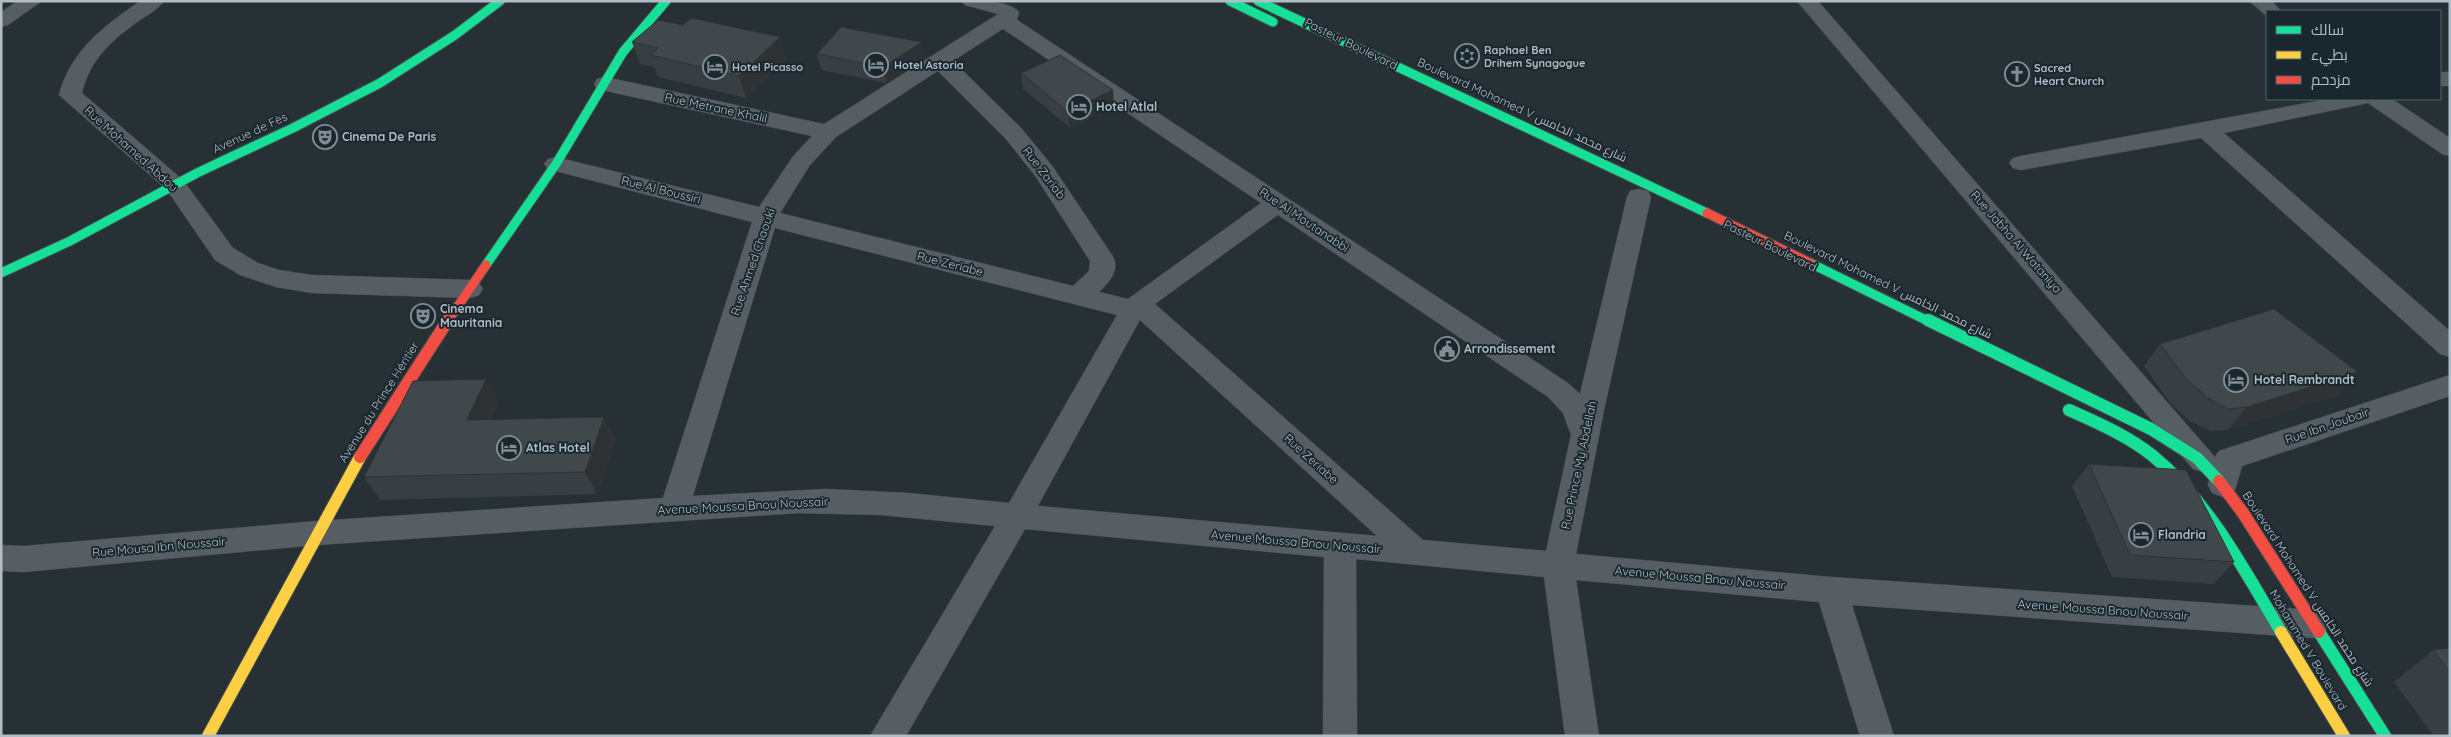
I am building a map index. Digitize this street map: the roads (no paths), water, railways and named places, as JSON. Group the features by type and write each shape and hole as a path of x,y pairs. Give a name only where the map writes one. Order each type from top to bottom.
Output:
{"main road":[{"name":"Avenue de Fès","path":"1,273 293,128 393,75 455,35 500,1"},
{"name":"Avenue du Prince Héritier","path":"208,736 356,463 470,289 556,164 632,39 666,1"},
{"path":"1230,1 1283,27"},
{"name":"Boulevard Mohamed V شارع محمد الخامس","path":"1258,1 1630,176 2114,411 2183,449 2206,467 2223,485 2268,550 2385,736"},
{"name":"Mohammed V Boulevard","path":"2056,403 2153,456 2193,496 2249,579 2344,736"}],"street":[{"path":"1,21 32,1"},
{"name":"Rue Mohamed Abdou","path":"154,1 96,42 84,57 72,79 70,95 175,185 224,254 258,272 276,278 312,284 470,289"},
{"path":"972,1 1005,9 1009,12 1009,16 1000,24"},
{"name":"Rue Jabha Al Wataniya","path":"1806,1 2223,485"},
{"path":"2259,1 2270,10"},
{"name":"Rue Ahmed Chaouki","path":"674,510 766,217 776,197 802,160 828,132 1000,24"},
{"name":"Rue Al Moutanabbi","path":"1000,24 1278,202 1558,390 1576,408 1585,434"},
{"name":"Rue Zariab","path":"941,61 1014,134 1045,172 1102,258 1104,266 1100,276 1077,296"},
{"name":"Rue Metrane Khalil","path":"605,84 828,132"},
{"path":"2021,164 2355,100"},
{"path":"2378,100 2450,149"},
{"path":"2206,130 2450,347"},
{"name":"Rue Al Boussiri","path":"556,164 766,217"},
{"name":"Rue Prince My Abdellah","path":"1582,736 1558,566 1585,434 1639,197"},
{"path":"887,736 1017,516 1136,307 1278,202"},
{"name":"Rue Zeriabe","path":"766,217 1077,296 1136,307 1416,553"},
{"name":"Rue Ibn Joubair","path":"2223,485 2229,459 2443,395"},
{"name":"Avenue Moussa Bnou Noussair","path":"317,533 798,500 857,501 938,506 1017,516 1340,547 1831,590 2313,624"},
{"name":"Rue Mousa Ibn Noussair","path":"1,558 34,558 317,533"},
{"path":"1340,547 1340,736"},
{"path":"1831,590 1877,736"}],"place":[{"name":"Raphael Ben Drihem Synagogue","path":"1467,56"},
{"name":"Hotel Astoria","path":"876,65"},
{"name":"Hotel Picasso","path":"715,67"},
{"name":"Sacred Heart Church","path":"2017,74"},
{"name":"Hotel Atlal","path":"1079,107"},
{"name":"Cinema De Paris","path":"325,137"},
{"name":"Cinema Mauritania","path":"423,316"},
{"name":"Arrondissement","path":"1447,349"},
{"name":"Hotel Rembrandt","path":"2236,380"},
{"name":"Atlas Hotel","path":"509,448"},
{"name":"Flandria","path":"2141,535"}]}
